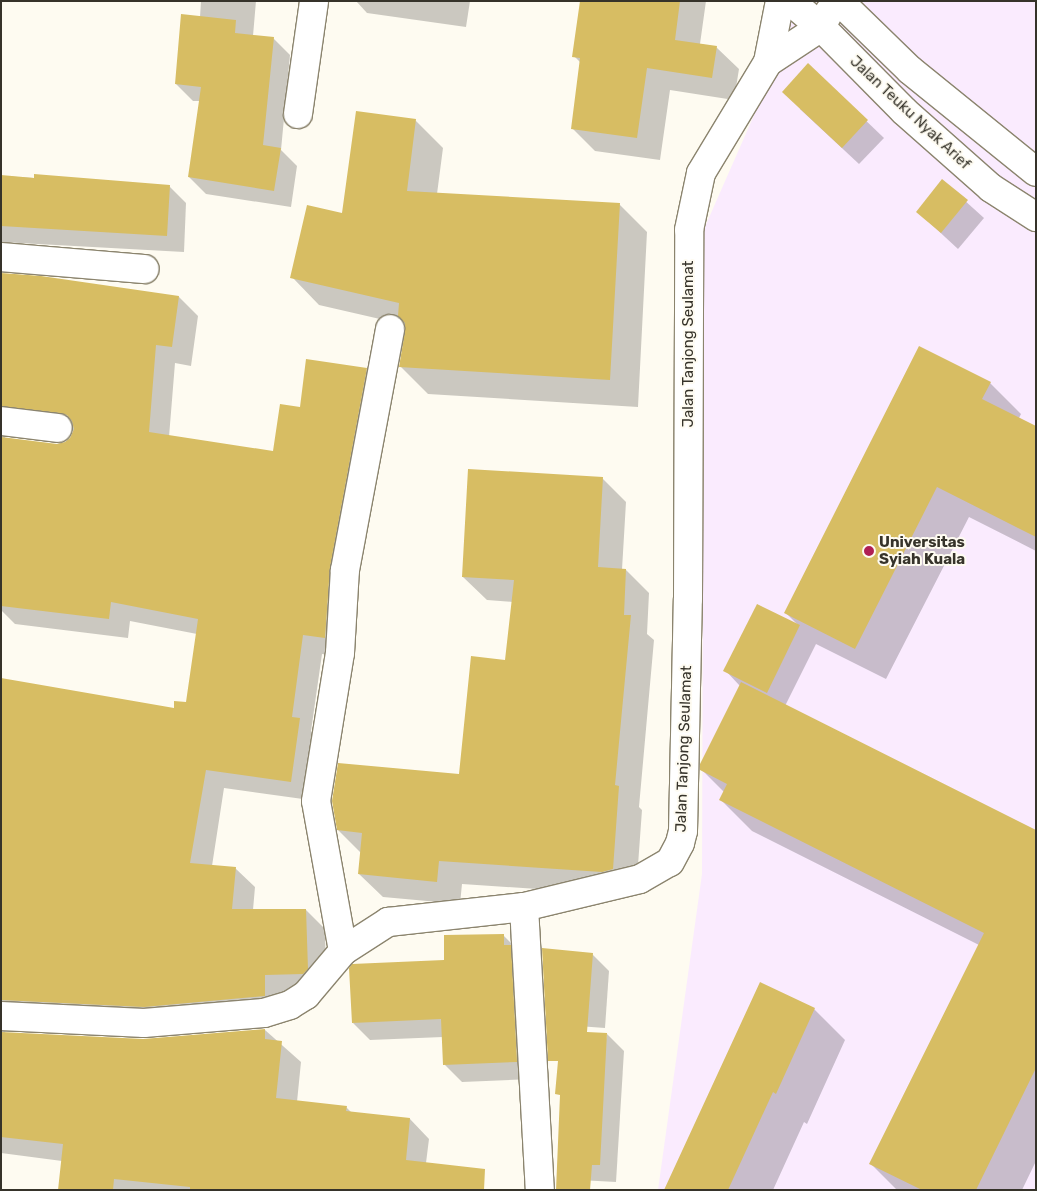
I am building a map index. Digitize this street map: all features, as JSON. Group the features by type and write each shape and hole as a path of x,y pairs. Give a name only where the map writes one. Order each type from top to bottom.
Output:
{"street":[{"path":"298,114 314,1"},
{"name":"Jalan Tanjong Seulamat","path":"1,1016 144,1023 264,1013 290,1005 306,995 343,951 388,922 524,907 640,879 670,862 680,843 683,832 688,599 689,230 702,173 768,62 780,1"},
{"name":"Jalan Teuku Nyak Arief","path":"790,1 821,27 904,111 983,181 1036,217"},
{"path":"821,27 838,1 910,70 1036,172"},
{"name":"Jalan Tanjong Seulamat","path":"768,62 821,27"},
{"path":"1,257 145,269"},
{"path":"343,951 316,801 340,653 345,570 390,329"},
{"path":"1,421 58,428"},
{"path":"524,907 540,1190"}],"shaded area":[{"name":"Universitas Syiah Kuala","path":"792,1 1036,1 1036,1190 658,1190 702,874 704,229 769,81"}],"building":[{"path":"580,1 680,1 675,40 717,46 712,78 647,68 637,138 571,129 580,58 572,57"},
{"path":"181,14 236,20 235,33 274,37 263,145 281,148 274,191 188,177 201,87 175,84"},
{"path":"808,63 868,120 842,148 782,92"},
{"path":"356,111 416,119 407,191 620,203 610,380 399,367 405,323 398,316 399,303 290,278 307,205 342,213"},
{"path":"34,174 170,185 167,236 1,226 1,175 34,178"},
{"path":"942,179 968,200 941,233 916,212"},
{"path":"1,273 41,276 179,296 172,347 156,345 149,432 273,451 280,404 300,407 306,359 367,368 330,567 325,638 303,635 292,717 300,718 291,782 206,770 190,863 236,867 232,909 306,909 308,969 303,974 265,975 265,996 144,1007 1,1000 1,678 174,708 174,701 186,702 198,619 111,602 109,619 1,606 1,437 57,444 65,442 70,438 74,429 72,421 67,415 1,406"},
{"path":"919,346 991,382 982,399 1036,426 1036,537 937,487 855,649 784,613"},
{"path":"468,469 603,477 598,567 626,569 624,615 631,615 615,785 619,786 613,869 602,872 439,861 437,882 358,874 362,833 337,830 332,801 338,763 459,774 471,656 505,660 514,580 462,577"},
{"path":"757,604 800,625 767,693 723,671"},
{"path":"741,682 1036,830 1036,1068 976,1190 922,1190 869,1164 984,933 719,800 727,784 700,770 700,764"},
{"path":"504,934 504,945 511,945 517,1062 443,1065 441,1019 352,1023 349,968 352,964 444,960 444,935"},
{"path":"542,948 593,953 587,1032 607,1033 600,1165 592,1165 590,1190 556,1190 560,1095 555,1094 558,1061 548,1061"},
{"path":"760,982 815,1008 776,1094 773,1092 728,1190 664,1190"},
{"path":"265,1029 265,1039 282,1041 276,1098 347,1106 346,1111 410,1118 406,1160 485,1169 484,1190 190,1190 190,1187 114,1179 113,1190 58,1190 63,1144 1,1137 1,1032 143,1039"}],"place":[{"name":"Universitas Syiah Kuala","path":"869,551"}]}
